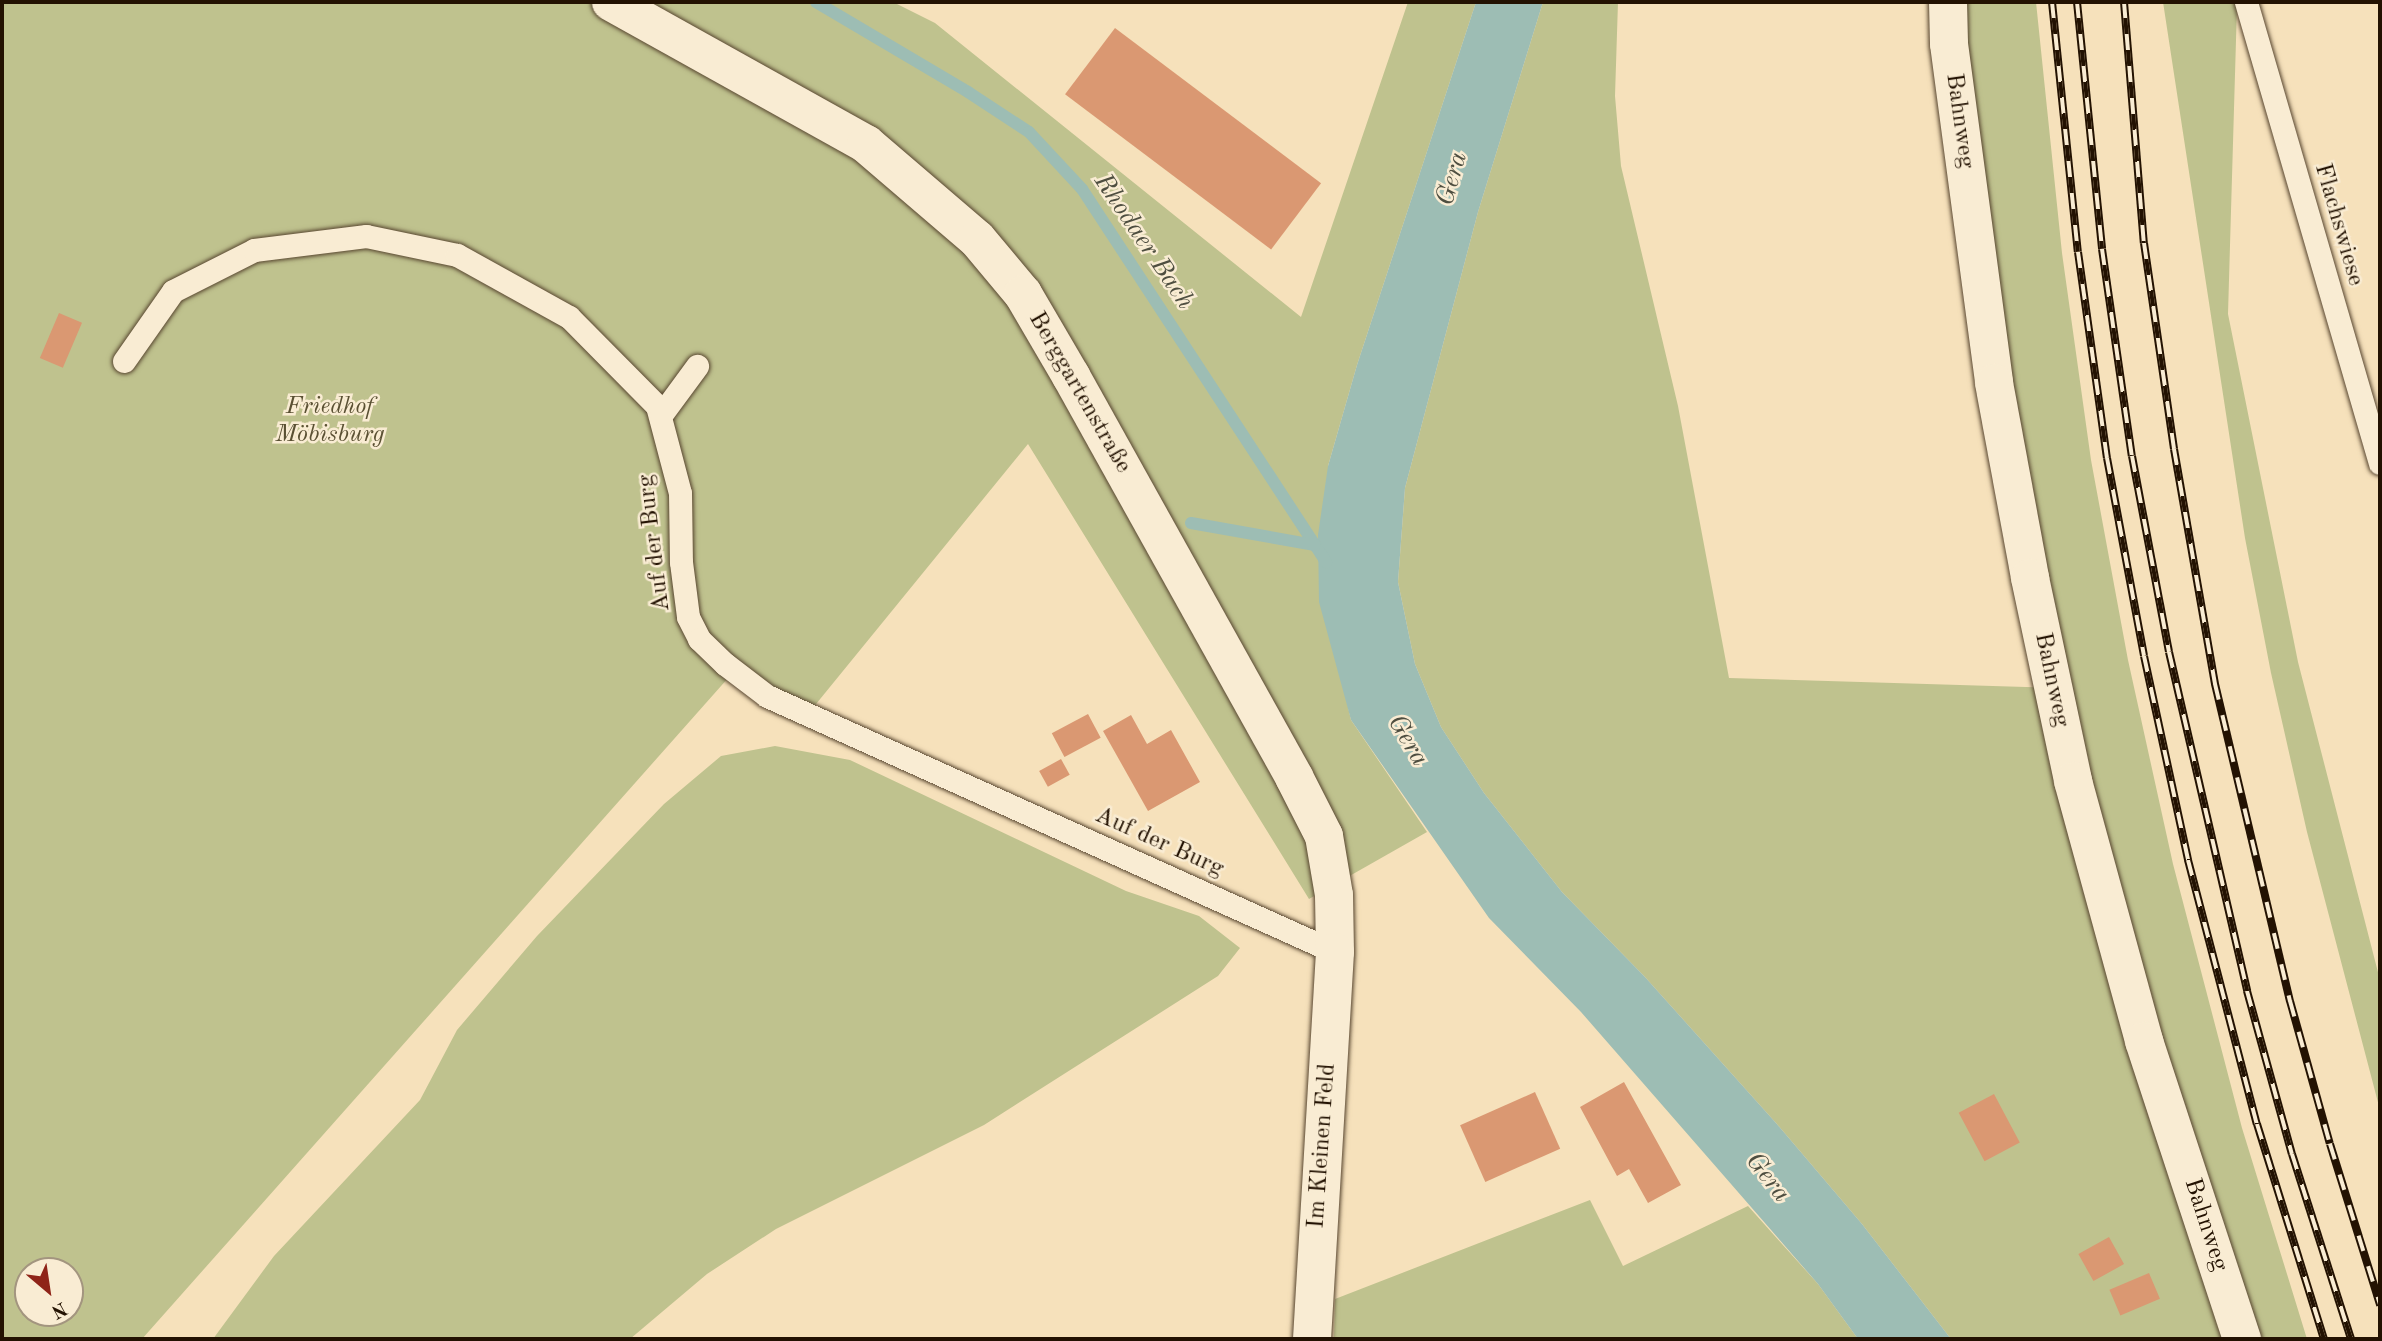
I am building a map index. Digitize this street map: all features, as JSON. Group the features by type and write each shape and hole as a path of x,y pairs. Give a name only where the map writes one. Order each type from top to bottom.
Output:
{"street":[{"name":"Berggartenstraße","path":"611,2 866,144 977,239 1023,295 1294,777 1324,836 1334,895 1335,952"},
{"name":"Bahnweg","path":"1948,2 1949,44 1994,383 2029,578 2070,768 2144,1041 2242,1339"},
{"name":"Im Kleinen Feld","path":"1312,1339 1335,952"}],"lane":[{"name":"Flachswiese","path":"2246,2 2380,463"},
{"name":"Auf der Burg","path":"124,361 173,291 254,250 366,236 457,255 569,317 653,402 660,415 680,493 681,562 688,617 699,639 725,664 767,696 1335,952"},
{"path":"660,415 697,366"}],"green space":[{"name":"Friedhof Möbisburg","path":"2,2 893,2 935,23 1301,317 1408,2 1476,2 1357,365 1328,466 1341,676 1351,720 1427,832 1309,899 1028,444 812,709 737,668 142,1339 2,1339"},
{"path":"1543,2 1618,2 1615,96 1621,166 1678,406 1729,678 2061,688 2039,576 1958,2 2036,2 2062,253 2091,460 2128,660 2173,864 2242,1128 2307,1339 1951,1339 1862,1224 1776,1123 1645,977 1562,892 1484,793 1441,727 1415,664 1398,582 1405,488 1478,212"},
{"path":"2163,2 2236,2 2237,6 2228,314 2298,662 2380,980 2380,1110 2307,832 2271,673 2245,538"},
{"path":"775,746 850,760 1126,891 1199,916 1240,948 1218,976 984,1125 776,1229 707,1274 630,1339 213,1339 274,1256 420,1100 457,1030 537,936 664,804 721,756"},
{"path":"1590,1200 1623,1266 1748,1206 1818,1284 1858,1339 1334,1339 1335,1299"}],"water":[{"name":"Gera","path":"1476,2 1543,2 1478,212 1405,488 1398,582 1415,664 1441,727 1484,793 1562,892 1645,977 1776,1123 1862,1224 1951,1339 1858,1339 1818,1284 1581,1012 1489,918 1351,720 1319,602 1318,535 1328,466 1357,365"}],"building":[{"path":"1115,28 1321,183 1271,250 1065,94"},
{"path":"59,313 82,323 63,368 40,358"},
{"path":"1088,714 1101,738 1064,757 1052,733"},
{"path":"1131,715 1147,744 1171,730 1200,782 1148,811 1103,731"},
{"path":"1061,759 1070,775 1048,787 1039,771"},
{"path":"1624,1082 1681,1185 1648,1203 1629,1169 1617,1176 1580,1107"},
{"path":"1535,1092 1560,1149 1485,1182 1460,1125"},
{"path":"1994,1094 2020,1143 1985,1161 1959,1113"},
{"path":"2109,1237 2124,1264 2093,1281 2078,1254"},
{"path":"2149,1273 2160,1299 2120,1316 2109,1290"}],"waterway":[{"name":"Rhodaer Bach","path":"816,2 968,92 1029,132 1082,189 1326,562"},
{"path":"1191,523 1315,545"}],"railway":[{"path":"2052,2 2078,252 2107,458 2144,656 2188,860 2257,1124 2324,1339"},
{"path":"2077,2 2102,249 2132,456 2169,652 2247,991 2292,1154 2351,1339"},
{"path":"2124,2 2144,243 2174,449 2215,684 2290,1001 2330,1144 2380,1305"}]}
